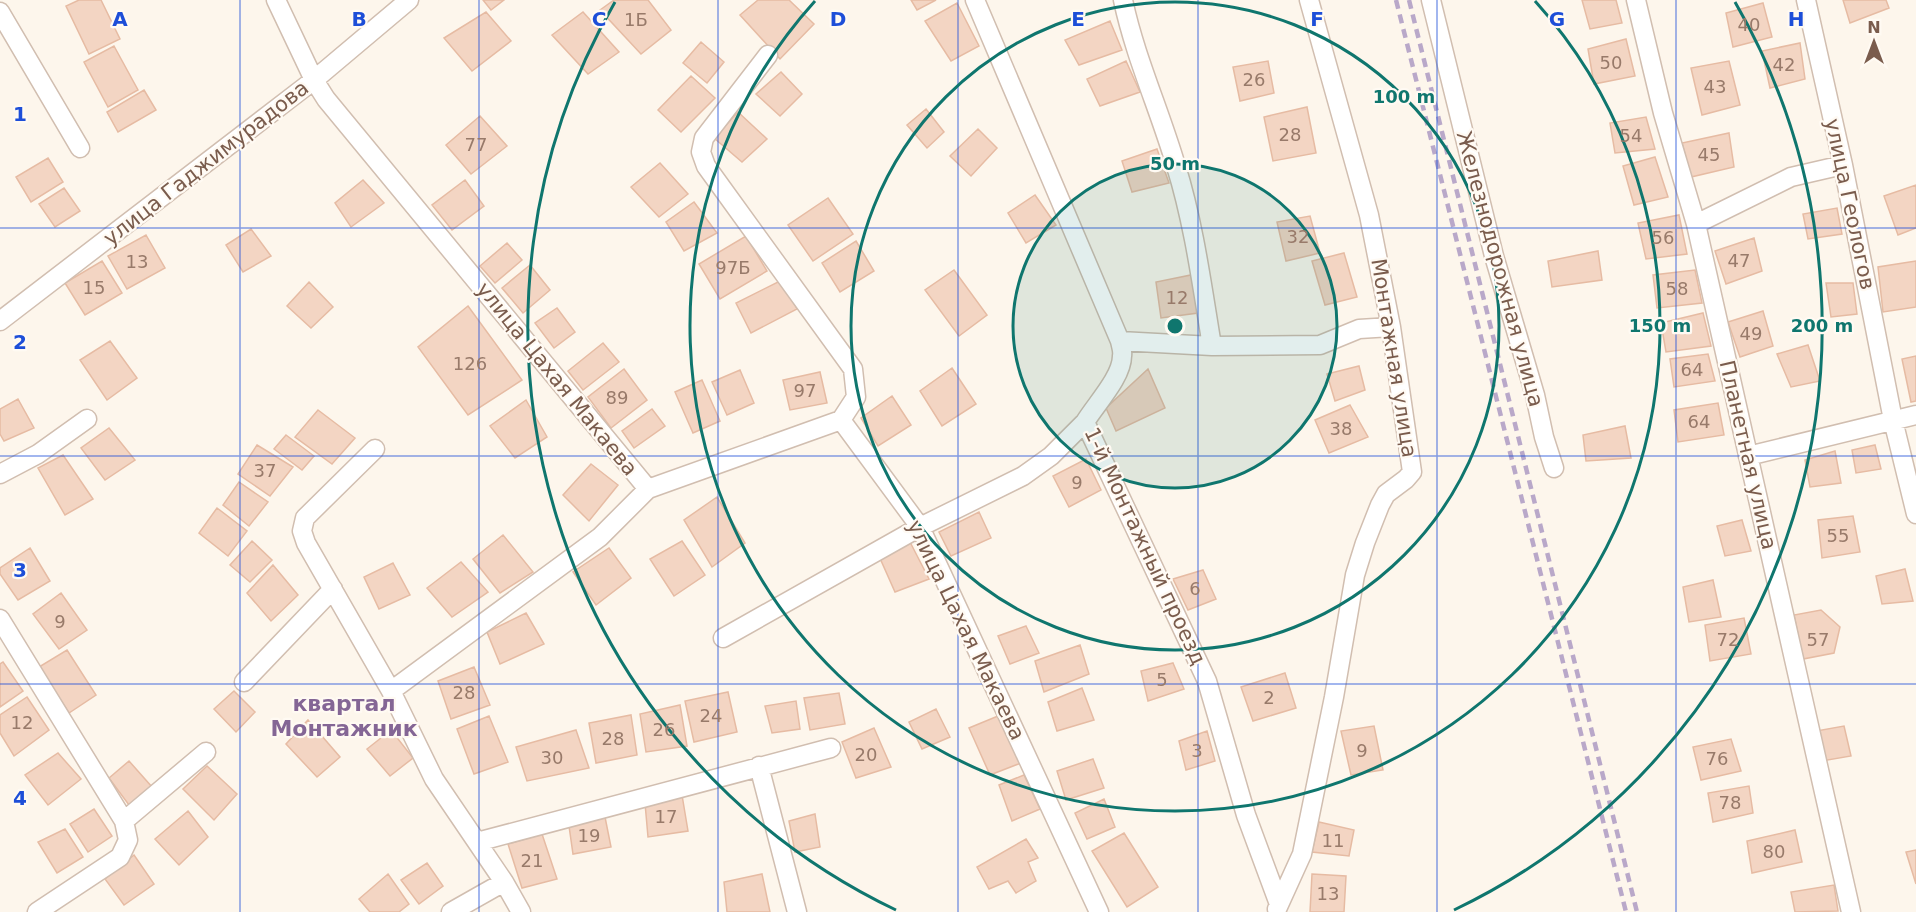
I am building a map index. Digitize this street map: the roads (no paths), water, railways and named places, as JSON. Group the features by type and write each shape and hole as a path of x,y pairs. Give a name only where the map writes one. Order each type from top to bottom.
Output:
{"street":[{"name":"улица Цахая Макаева","path":"276,0 314,80 326,99 648,489 841,420 920,527 1099,912"},
{"name":"улица Гаджимурадова","path":"0,321 314,80 409,0"},
{"name":"1-й Монтажный проезд","path":"975,0 1120,341 1123,357 1117,372 1085,422 1207,681 1246,814 1277,908"},
{"path":"1123,0 1153,101 1177,167 1192,232 1212,346"},
{"name":"Монтажная улица","path":"1277,908 1302,854 1358,564 1375,515 1386,494 1412,472 1391,327 1369,214 1309,0"},
{"name":"Железнодорожная улица","path":"1431,0 1494,256 1536,395 1544,437 1554,468"},
{"name":"Планетная улица","path":"1636,0 1663,113 1696,224 1851,912"},
{"name":"улица Геологов","path":"1806,0 1843,165 1893,420 1916,514"},
{"path":"0,12 80,148"},
{"path":"768,55 704,138 701,152 706,166 853,369 856,397 841,420"},
{"path":"1696,224 1791,177 1843,165"},
{"path":"1120,341 1212,346 1320,345 1359,329 1391,327"},
{"path":"1748,456 1916,415"},
{"path":"0,474 38,454 87,419"},
{"path":"723,638 920,527 1023,476 1051,456 1085,422"},
{"path":"375,448 305,518 302,531 306,543 391,691 434,779 504,882 521,912"},
{"path":"391,691 600,537 648,489"},
{"path":"244,682 333,590"},
{"path":"0,619 124,821 128,840 120,857 37,912"},
{"path":"477,842 831,748"},
{"path":"124,821 206,752"},
{"path":"759,766 797,912"},
{"path":"451,912 504,882"}],"railway":[{"path":"1396,0 1626,912"},
{"path":"1409,0 1637,912"}],"district":[{"name":"квартал Монтажник","path":"344,716"}]}
